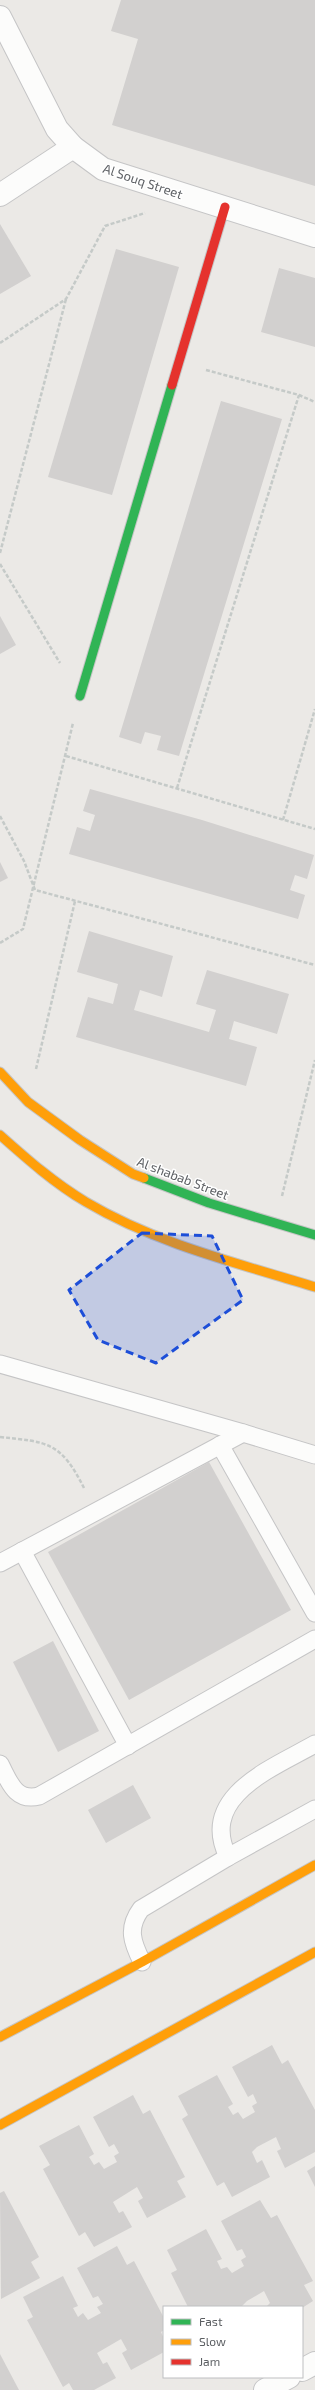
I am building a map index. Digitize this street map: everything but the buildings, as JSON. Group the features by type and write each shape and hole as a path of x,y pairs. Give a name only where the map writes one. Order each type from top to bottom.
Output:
{"street":[{"name":"Al Souq Street","path":"0,18 57,129 73,147 103,169 315,236"},
{"path":"0,195 73,147"},
{"path":"80,696 225,207"},
{"name":"Al shabab Street","path":"0,1072 28,1102 80,1140 134,1174 209,1203 315,1235"},
{"path":"0,1135 38,1170 79,1198 136,1228 190,1248 315,1287"},
{"path":"0,2037 142,1962 315,1865"},
{"path":"0,2125 315,1952"},
{"path":"264,2390 287,2378"}],"lane":[{"path":"0,1364 243,1432 315,1455"},
{"path":"0,1563 243,1432"},
{"path":"220,1445 315,1613"},
{"path":"22,1551 128,1746"},
{"path":"0,1764 15,1791 26,1798 33,1797 128,1746 315,1639"},
{"path":"228,1857 222,1846 221,1821 225,1810 232,1799 255,1778 315,1744"},
{"path":"142,1962 132,1941 131,1932 134,1920 141,1909 228,1857 315,1809"}],"path":[{"path":"0,553 66,299 105,226 149,212"},
{"path":"0,343 66,299"},
{"path":"179,363 299,395 315,402"},
{"path":"177,788 299,395"},
{"path":"0,564 80,696 35,890 24,929 0,943"},
{"path":"283,820 315,709"},
{"path":"66,756 315,829"},
{"path":"0,816 24,861 35,890"},
{"path":"35,890 315,966"},
{"path":"28,1102 75,901"},
{"path":"275,1223 315,1060"},
{"path":"0,1437 39,1441 61,1453 76,1472 96,1511"}],"highlighted area":[{"path":"142,1233 212,1236 243,1300 156,1363 98,1340 69,1290"}],"traffic: fast":[{"path":"80,696 172,385"},
{"path":"144,1178 209,1203 315,1235"}],"traffic: slow":[{"path":"0,1072 28,1102 80,1140 133,1174 144,1178"},
{"path":"0,1135 63,1187 113,1217 169,1241 227,1261 315,1287"},
{"path":"0,2037 142,1962 315,1865"},
{"path":"0,2125 315,1952"}],"traffic: jam":[{"path":"172,385 225,207"}]}
